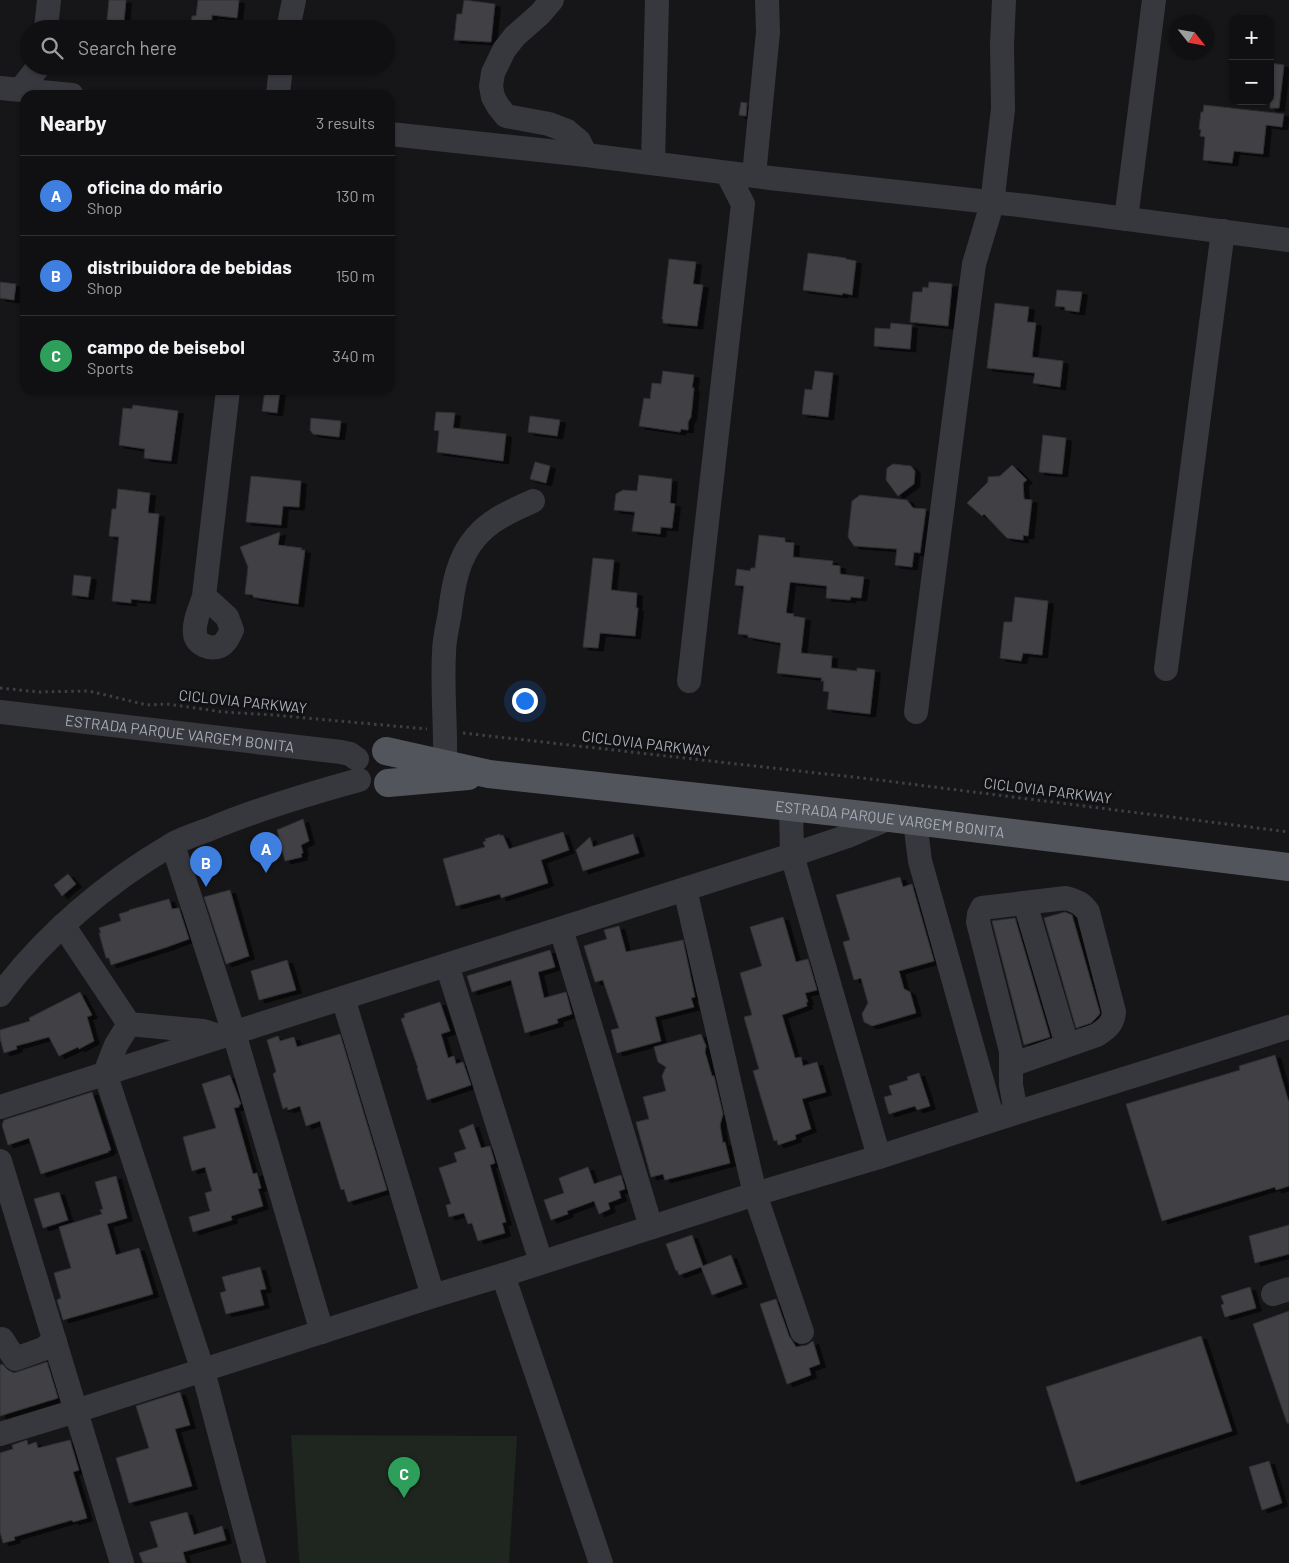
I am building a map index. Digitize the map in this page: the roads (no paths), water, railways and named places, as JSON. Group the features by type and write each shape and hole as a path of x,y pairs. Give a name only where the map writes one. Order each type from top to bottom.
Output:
{"main road":[{"name":"ESTRADA PARQUE VARGEM BONITA","path":"386,751 489,774 903,820 1289,867"},
{"name":"ESTRADA PARQUE VARGEM BONITA","path":"388,784 489,774"}],"street":[{"path":"47,20 49,0"},
{"path":"290,20 294,0"},
{"path":"552,0 540,14 515,36 504,50 493,73 491,86 493,97 506,116 549,124 567,131 579,141 586,155"},
{"path":"653,163 658,0"},
{"path":"689,681 743,204 762,177 768,32 767,0"},
{"path":"916,712 974,264 992,204 1004,109 1002,45 1004,0"},
{"path":"1126,219 1154,0"},
{"path":"11,88 29,75"},
{"path":"48,75 59,90"},
{"path":"279,90 280,75"},
{"path":"11,88 28,90"},
{"path":"395,135 586,155 992,204 1026,206 1289,240"},
{"path":"727,173 743,204"},
{"path":"1166,669 1223,231"},
{"path":"204,596 227,395"},
{"path":"444,763 446,731 444,652 452,594 459,565 469,545 484,529 498,518 533,501"},
{"name":"ESTRADA PARQUE VARGEM BONITA","path":"0,712 341,752 352,755 358,770"},
{"path":"0,995 8,972 73,916 122,878 172,845 235,818 306,795 358,770 367,750 380,748 386,751 391,756 395,768 393,777 388,784 381,788 365,786 358,770"},
{"path":"791,808 792,855 878,1158"},
{"path":"0,1107 903,820 920,861 993,1120"},
{"path":"172,845 228,1035 322,1332"},
{"path":"685,889 755,1194 802,1332"},
{"path":"1011,1065 1097,1035 1108,1028 1114,1020 1114,1012 1088,912 1082,904 1066,898 982,908 979,914 978,922 1010,1051 1011,1085 1016,1112"},
{"path":"1025,903 1067,1046"},
{"path":"63,926 129,1024 228,1035"},
{"path":"561,929 652,1227"},
{"path":"447,965 541,1262"},
{"path":"343,998 432,1296"},
{"path":"129,1024 116,1045 105,1073 203,1371 254,1563"},
{"path":"0,1434 203,1371 432,1296 503,1276 541,1262 755,1194 878,1158 1016,1112 1289,1027"},
{"path":"0,1161 122,1563"},
{"path":"503,1276 601,1563"},
{"path":"0,1340 2,1339 14,1359 43,1349 55,1342"}],"place":[{"name":"oficina do mário","path":"266,873"},
{"name":"distribuidora de bebidas","path":"206,887"},
{"name":"campo de beisebol","path":"404,1498"}]}
